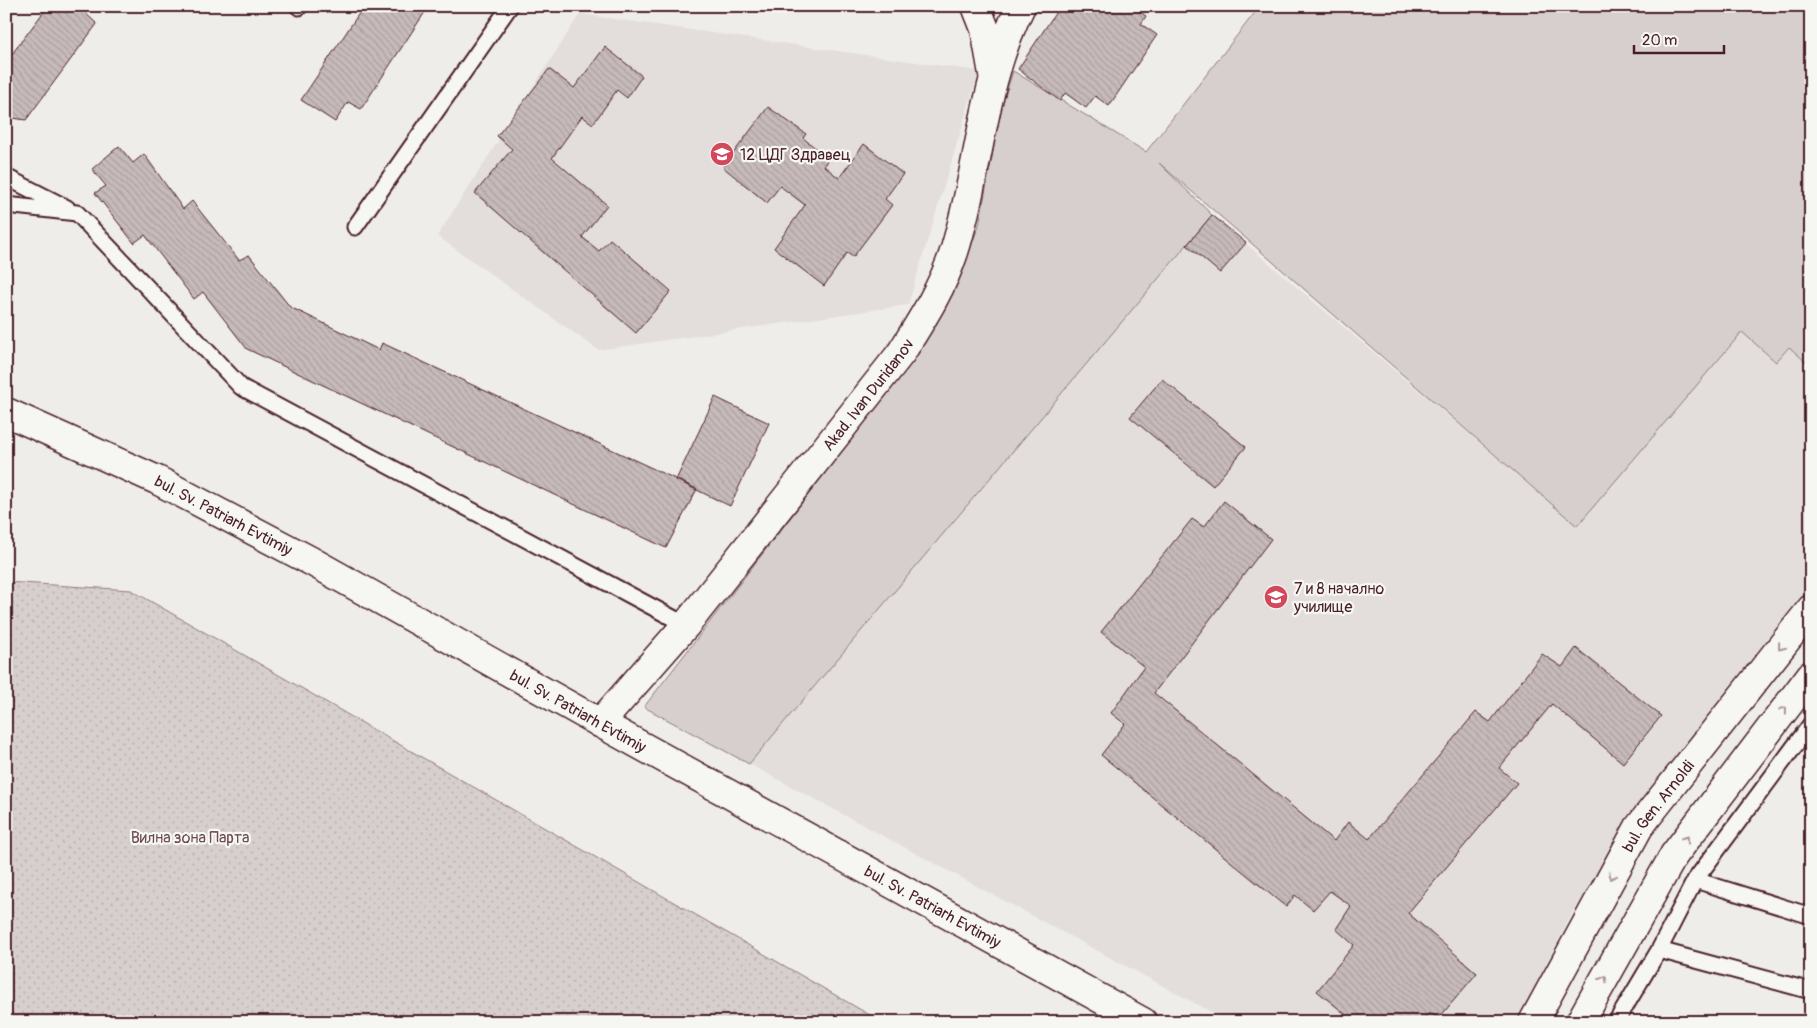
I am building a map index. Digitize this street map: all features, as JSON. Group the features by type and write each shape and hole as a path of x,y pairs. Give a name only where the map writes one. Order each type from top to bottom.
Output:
{"street":[{"path":"976,6 987,36 993,76"},
{"name":"Akad. Ivan Duridanov","path":"600,723 686,625 901,353 922,320 939,288 954,253 993,76 1021,6"},
{"name":"bul. Sv. Patriarh Evtimiy","path":"6,412 157,480 311,561 600,723 1143,1022"},
{"name":"bul. Gen. Arnoldi","path":"1533,1022 1639,827 1811,609"},
{"path":"1580,1022 1674,855 1811,674"}],"lane":[{"path":"355,227 510,6"},
{"path":"6,177 77,213 241,387 686,625"},
{"path":"6,205 77,213"},
{"path":"1616,1022 1659,950 1695,880 1811,724"},
{"path":"1695,880 1811,916"},
{"path":"1659,950 1811,991"}],"shaded area":[{"name":"12 ЦДГ Здравец","path":"580,14 979,71 908,305 598,350 437,236"},
{"name":"7 и 8 начално училище","path":"1212,215 1577,525 1742,332 1776,362 1789,347 1806,361 1811,356 1811,586 1745,668 1653,789 1572,914 1517,1022 1230,1022 749,764"}],"green space":[{"path":"1260,6 1811,6 1811,356 1806,362 1789,347 1776,362 1742,332 1577,526 1159,163 1212,215 749,764 644,707 921,349 958,281 979,225 1002,105 1013,71 1146,152"},
{"name":"Вилна зона Парта","path":"6,582 131,590 882,1022 6,1022"}],"building":[{"path":"48,6 87,6 83,11 97,24 26,120 6,117 6,62"},
{"path":"364,6 429,6 361,109 348,102 335,122 301,100"},
{"path":"1060,6 1131,6 1146,16 1141,24 1157,35 1109,106 1095,96 1086,108 1065,93 1060,101 1018,69"},
{"path":"605,47 642,76 627,98 617,90 593,124 582,116 552,158 607,205 582,237 599,251 610,239 671,291 636,333 475,193 512,149 497,136 549,69 574,88"},
{"path":"768,107 806,134 803,138 828,158 824,166 839,178 864,144 903,174 885,199 892,205 853,257 847,253 824,286 774,248 805,205 780,186 767,203 723,167"},
{"path":"119,146 133,163 144,154 183,209 192,201 239,260 249,255 290,307 379,350 382,343 697,489 666,548 247,349 203,292 194,299 145,235 134,243 95,193 106,186 92,169"},
{"path":"1212,215 1246,243 1220,273 1187,245"},
{"path":"1162,379 1246,447 1213,486 1130,417"},
{"path":"715,397 769,423 730,506 676,480"},
{"path":"1224,501 1271,539 1154,693 1334,841 1348,822 1369,839 1476,712 1490,722 1542,654 1562,667 1576,648 1661,716 1623,763 1552,704 1499,768 1517,783 1408,913 1477,973 1439,1018 1429,1013 1421,1022 1355,1022 1317,991 1354,945 1336,929 1351,906 1330,891 1313,910 1295,895 1286,907 1101,755 1125,724 1111,713 1144,667 1101,632 1192,519 1204,527"}],"place":[{"name":"12 ЦДГ Здравец","path":"722,154"},
{"name":"7 и 8 начално училище","path":"1276,597"}]}
